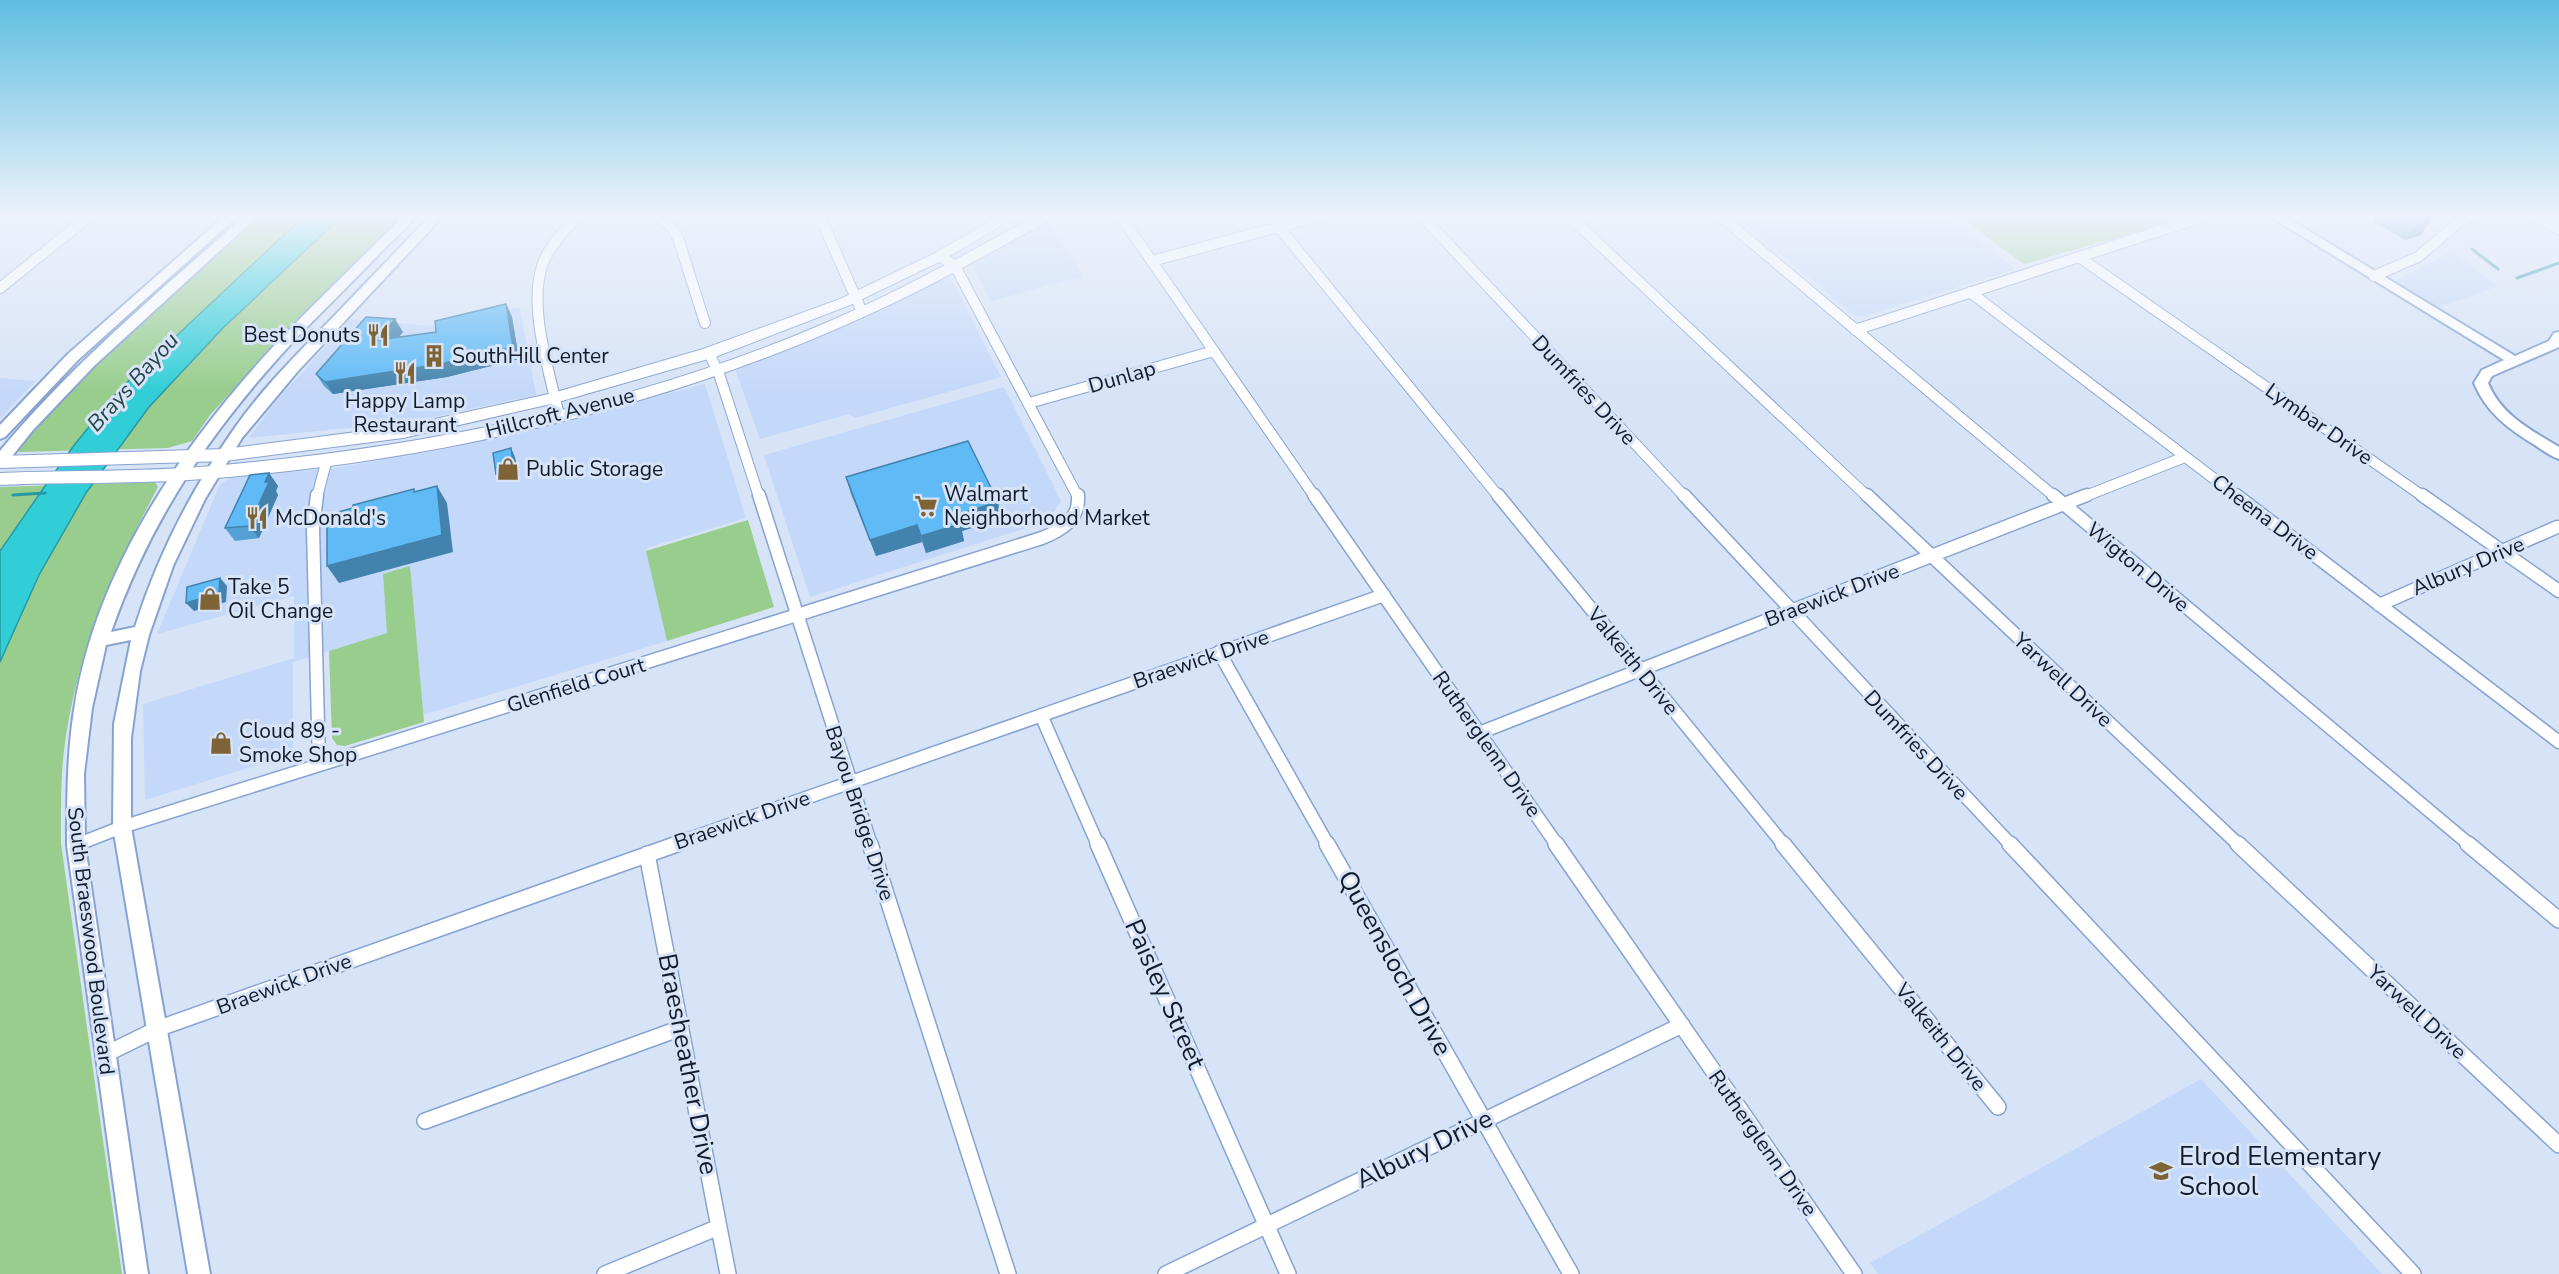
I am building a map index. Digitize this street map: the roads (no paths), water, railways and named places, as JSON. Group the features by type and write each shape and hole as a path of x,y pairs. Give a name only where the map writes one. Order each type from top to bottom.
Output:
{"main road":[{"path":"0,434 73,357 166,273"},
{"path":"1,470 51,403 187,273"},
{"name":"South Braeswood Boulevard","path":"138,1274 104,1055 76,845 73,801 79,724 87,677 132,556 178,475 225,412 286,342 354,273"},
{"path":"377,273 382,274"},
{"name":"Hillcroft Avenue","path":"1,470 128,476 213,472 392,451 525,425 717,370 805,337 911,273"},
{"name":"Hillcroft Avenue","path":"1,470 21,462 225,455 363,438 481,415 555,398 709,353 859,305 937,273"},
{"path":"2370,273 2513,360"},
{"path":"199,1274 122,827 120,767 124,710 141,632 155,586 176,536 213,472 259,407 382,274"},
{"path":"134,301 154,303"},
{"path":"286,342 313,346"},
{"path":"2557,342 2487,373 2481,383 2485,397 2500,413 2559,454"},
{"path":"392,451 402,439 449,428 481,415"},
{"path":"99,640 141,632"}],"street":[{"path":"0,288 18,273"},
{"path":"541,273 537,288 537,307 559,416"},
{"path":"689,273 705,323"},
{"path":"845,273 859,305"},
{"path":"959,273 1029,403"},
{"name":"Rutherglenn Drive","path":"1161,273 1854,1274"},
{"name":"Valkeith Drive","path":"1317,273 1998,1107"},
{"name":"Dumfries Drive","path":"1475,273 2413,1274"},
{"name":"Yarwell Drive","path":"1631,273 2559,1145"},
{"name":"Wigton Drive","path":"1789,273 2559,920"},
{"path":"1856,330 2028,273"},
{"name":"Lymbar Drive","path":"2103,273 2559,591"},
{"path":"2374,276 2380,273"},
{"name":"Cheena Drive","path":"1970,292 2559,742"},
{"name":"Dunlap","path":"1029,403 1214,351"},
{"name":"Bayou Bridge Drive","path":"709,353 717,370 797,615 1008,1274"},
{"name":"Glenfield Court","path":"76,845 122,827 1056,532 1073,520 1079,506 1078,496 1029,403"},
{"name":"Braewick Drive","path":"1479,733 2185,457"},
{"path":"319,765 313,529 318,489 327,459"},
{"name":"Albury Drive","path":"2379,605 2557,527"},
{"name":"Braewick Drive","path":"104,1055 157,1029 850,782 1384,596"},
{"name":"Queensloch Drive","path":"1220,652 1571,1274"},
{"name":"Paisley Street","path":"1041,715 1288,1274"},
{"name":"Braesheather Drive","path":"647,854 728,1274"},
{"name":"Albury Drive","path":"1166,1274 1682,1025"},
{"path":"425,1121 681,1028"},
{"path":"605,1274 719,1227"}],"water":[{"name":"Brays Bayou","path":"243,273 281,273 223,328 149,407 86,493 39,575 0,662 0,551 75,444 120,389"}],"waterway":[{"path":"2517,278 2530,273"},
{"path":"13,495 45,493"}],"place":[{"name":"Best Donuts","path":"378,335"},
{"name":"SouthHill Center","path":"434,356"},
{"name":"Happy Lamp Restaurant","path":"405,373"},
{"name":"Public Storage","path":"508,469"},
{"name":"Walmart Neighborhood Market","path":"926,506"},
{"name":"McDonald's","path":"257,518"},
{"name":"Take 5 Oil Change","path":"210,599"},
{"name":"Cloud 89 - Smoke Shop","path":"221,743"},
{"name":"Elrod Elementary School","path":"2161,1171"}]}
